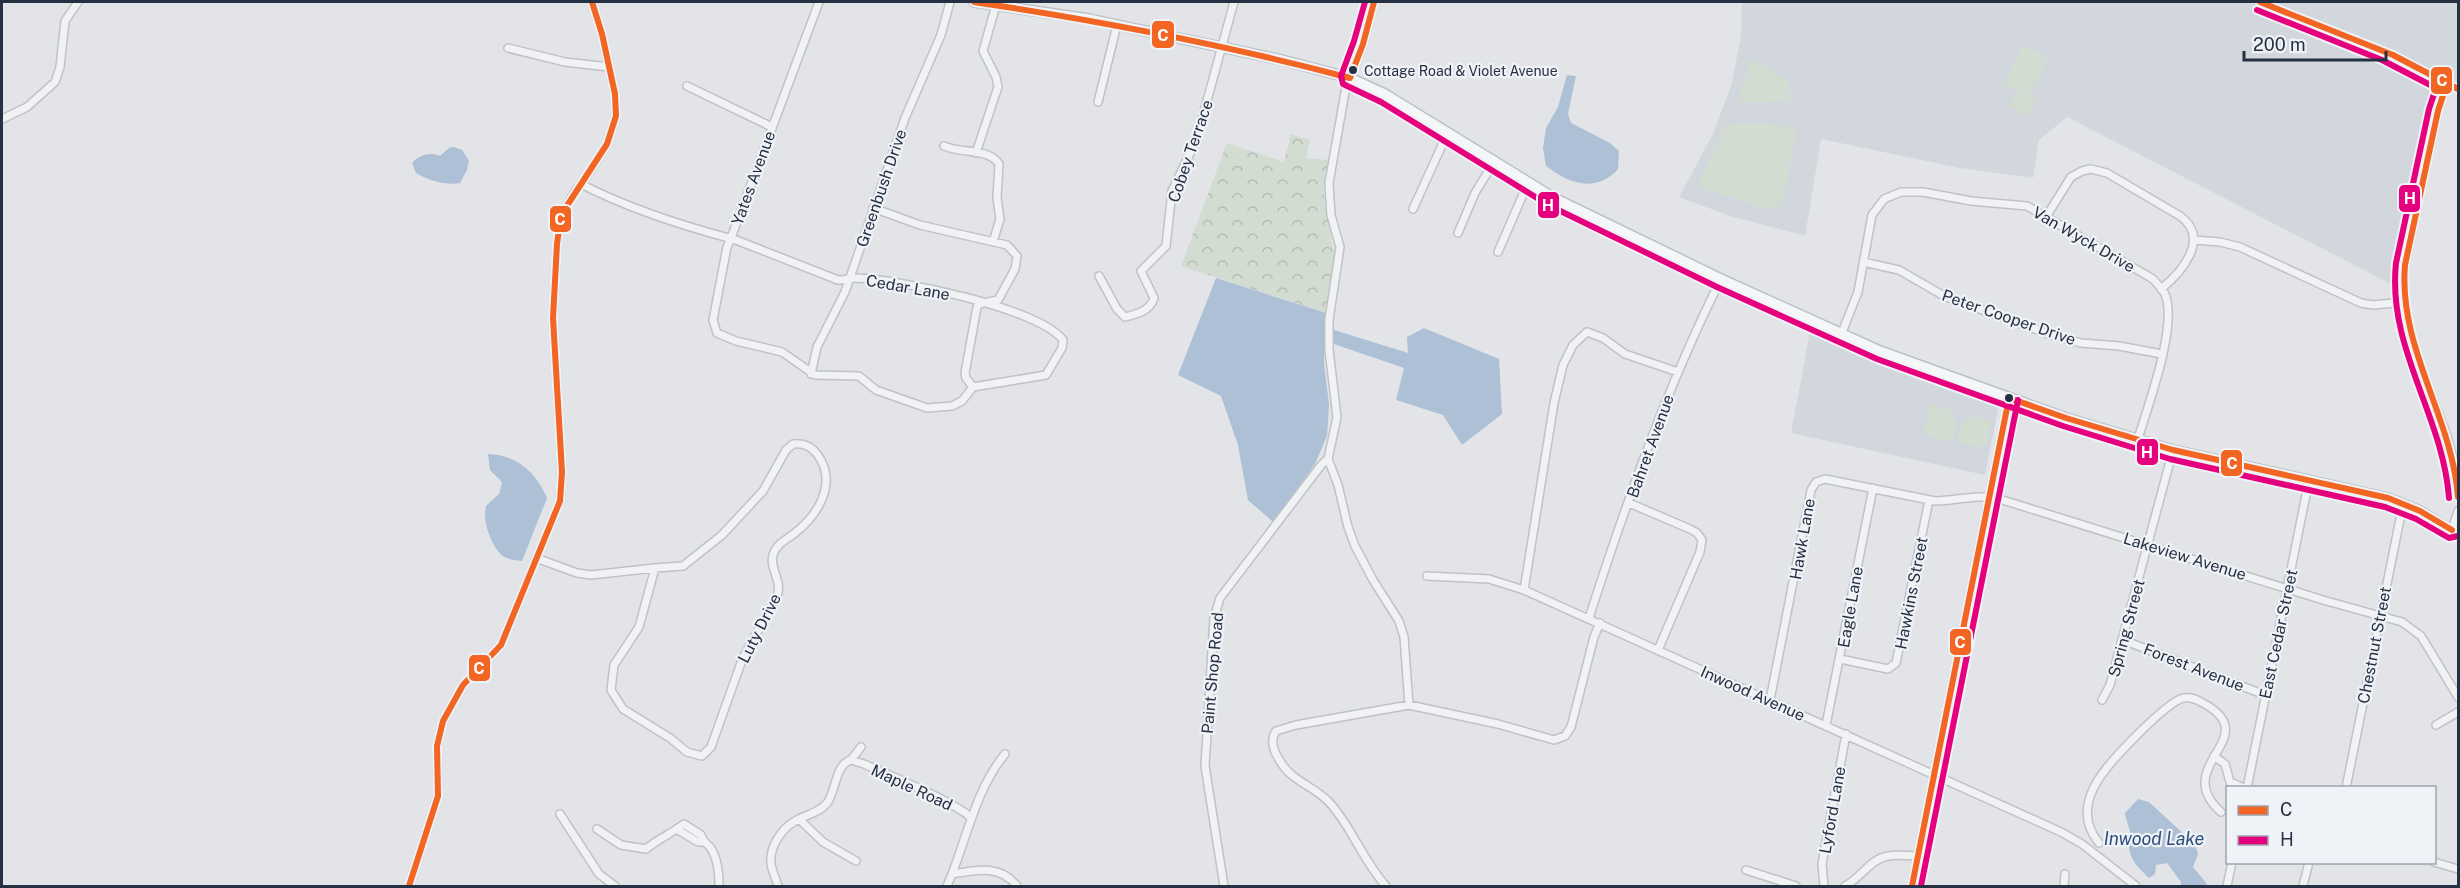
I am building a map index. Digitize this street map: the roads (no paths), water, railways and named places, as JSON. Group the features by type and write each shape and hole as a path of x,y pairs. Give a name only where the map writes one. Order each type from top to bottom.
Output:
{"main road":[{"path":"974,2 1062,14 1117,25 1310,67 1350,78 1385,93 1528,183 1588,215 1841,335 2009,398 2173,450 2309,480 2403,504 2455,532"}],"street":[{"path":"2,119 27,107 55,82 60,67 64,21 78,2"},
{"path":"408,886 438,796 437,746 443,721 463,685 501,645 553,519 561,492 562,472 553,318 561,215 607,144 616,116 615,94 592,2"},
{"name":"Yates Avenue","path":"581,184 624,204 730,238 819,2"},
{"name":"Greenbush Drive","path":"811,374 817,347 849,279 905,118 941,35 950,2"},
{"path":"1222,48 1234,2"},
{"path":"1374,2 1363,44 1345,92 1328,194 1340,246 1329,320 1329,350 1337,417 1328,459 1356,546 1373,580 1399,621 1404,638 1409,705"},
{"path":"2260,2 2393,55 2458,89"},
{"path":"976,153 998,87 996,77 983,51 996,5"},
{"path":"1098,102 1117,25"},
{"path":"508,48 565,62 609,67"},
{"name":"Cobey Terrace","path":"1099,276 1117,309 1125,317 1141,312 1152,304 1154,298 1141,270 1166,246 1172,191 1196,141 1222,48"},
{"path":"2447,83 2438,107 2402,281 2411,336 2449,445 2458,497"},
{"path":"687,86 772,127"},
{"path":"1413,209 1448,132"},
{"path":"944,146 964,153 985,153 994,157 1000,169 997,198 1000,219 993,242"},
{"path":"1458,233 1475,193 1494,162"},
{"path":"2046,217 2071,177 2082,171 2095,169 2107,173 2180,216 2189,225 2194,240 2193,249 2185,264 2161,289 2169,317 2162,354 2138,439"},
{"path":"1498,252 1528,183"},
{"name":"Van Wyck Drive","path":"1841,335 1855,304 1868,226 1877,206 1884,199 1901,192 1923,192 1971,201 2020,204 2153,279 2161,289"},
{"path":"730,238 713,320 717,333 782,352 811,374 859,376 876,390 927,408 952,406 962,401 974,387 966,378 965,373 977,308 979,304 998,300 1018,262 1017,256 1012,248 920,225 873,208"},
{"name":"Cedar Lane","path":"730,238 838,280 889,282 990,303 1026,317 1057,333 1064,343 1050,371 1042,376 974,387"},
{"path":"2194,240 2220,242 2240,247 2361,303 2373,305 2404,302"},
{"name":"Peter Cooper Drive","path":"1863,262 1899,270 1953,300 2051,335 2081,343 2120,346 2162,354"},
{"name":"Bahret Avenue","path":"1589,618 1678,372 1695,330 1721,279"},
{"path":"1524,590 1554,403 1563,365 1573,345 1583,334 1589,332 1597,334 1625,354 1678,372"},
{"path":"1912,886 2009,398"},
{"name":"Luty Drive","path":"536,558 591,576 654,568 683,566 727,530 763,490 789,446 802,444 817,454 827,480 823,497 816,511 795,533 777,547 773,555 779,591 742,660 711,747 702,756 687,752 670,738 623,709 611,690 614,665 639,627 654,568"},
{"name":"Spring Street","path":"2102,700 2110,685 2123,640 2173,450"},
{"name":"Paint Shop Road","path":"1224,886 1205,766 1214,618 1220,598 1328,459"},
{"name":"Hawk Lane","path":"1770,700 1813,485 1825,479 1929,500 1949,501 1978,496 1990,497"},
{"name":"East Cedar Street","path":"2245,786 2309,480"},
{"name":"Eagle Lane","path":"1826,725 1873,488"},
{"name":"Lakeview Avenue","path":"1990,497 2402,622 2414,629 2458,697"},
{"name":"Hawkins Street","path":"1840,659 1888,669 1896,663 1929,500"},
{"path":"1629,503 1690,529 1702,540 1700,552 1658,650"},
{"name":"Chestnut Street","path":"2346,786 2403,504"},
{"path":"2455,532 2458,511"},
{"name":"Inwood Avenue","path":"1427,576 1489,579 1524,590 1589,618 1935,774 2075,840 2136,886"},
{"path":"1386,886 1366,860 1328,801 1298,781 1283,766 1272,741 1276,732 1286,727 1409,705 1498,724 1547,739 1563,738 1570,727 1600,623"},
{"name":"Forest Avenue","path":"2123,640 2265,695"},
{"path":"2099,843 2090,831 2087,815 2090,800 2102,772 2148,724 2182,699 2190,698 2201,701 2222,716 2226,731 2206,771 2204,786 2208,799 2221,812"},
{"path":"2436,725 2458,712"},
{"name":"Lyford Lane","path":"1824,886 1822,864 1846,734"},
{"path":"778,886 771,864 774,847 783,830 799,819 825,807 831,798 841,768 861,747"},
{"path":"947,886 967,837 971,818 992,770 1005,754"},
{"path":"2214,756 2225,764 2230,782 2240,786"},
{"name":"Maple Road","path":"851,760 946,802 971,818"},
{"path":"560,814 599,874 615,886"},
{"path":"799,819 823,842 856,861"},
{"path":"597,829 621,845 646,849 684,824 701,835 703,842 711,849 718,865 719,886"},
{"path":"2075,840 2090,831"},
{"path":"1845,886 1874,863 1888,856 1917,856"},
{"path":"2436,863 2458,869"},
{"path":"2227,886 2232,864"},
{"path":"2303,886 2308,864"},
{"path":"952,874 979,869 990,870 1005,875 1017,886"},
{"path":"1746,870 1796,886"},
{"path":"2064,886 2065,874"}],"water":[{"path":"1567,75 1576,76 1568,114 1571,123 1610,143 1619,151 1618,169 1609,177 1591,184 1563,177 1546,166 1543,148 1546,128 1558,107"},
{"path":"449,148 462,150 469,161 460,183 437,182 416,173 412,163 419,158 429,154 440,156"},
{"path":"1216,278 1326,313 1324,363 1329,404 1327,436 1315,464 1273,522 1248,500 1238,445 1221,396 1178,375"},
{"path":"1424,328 1499,359 1502,414 1462,445 1443,415 1396,400 1404,368 1331,343 1331,329 1408,353 1407,337"},
{"path":"488,454 508,458 524,467 537,480 547,498 522,561 503,556 488,533 485,518 486,506 499,494 502,482 490,470"},
{"name":"Inwood Lake","path":"2138,799 2149,802 2189,839 2198,854 2193,867 2207,884 2181,886 2181,882 2167,863 2156,865 2155,874 2149,878 2136,864 2130,852 2130,832 2125,813"}],"place":[{"name":"Cottage Road & Violet Avenue","path":"1353,70"}]}
